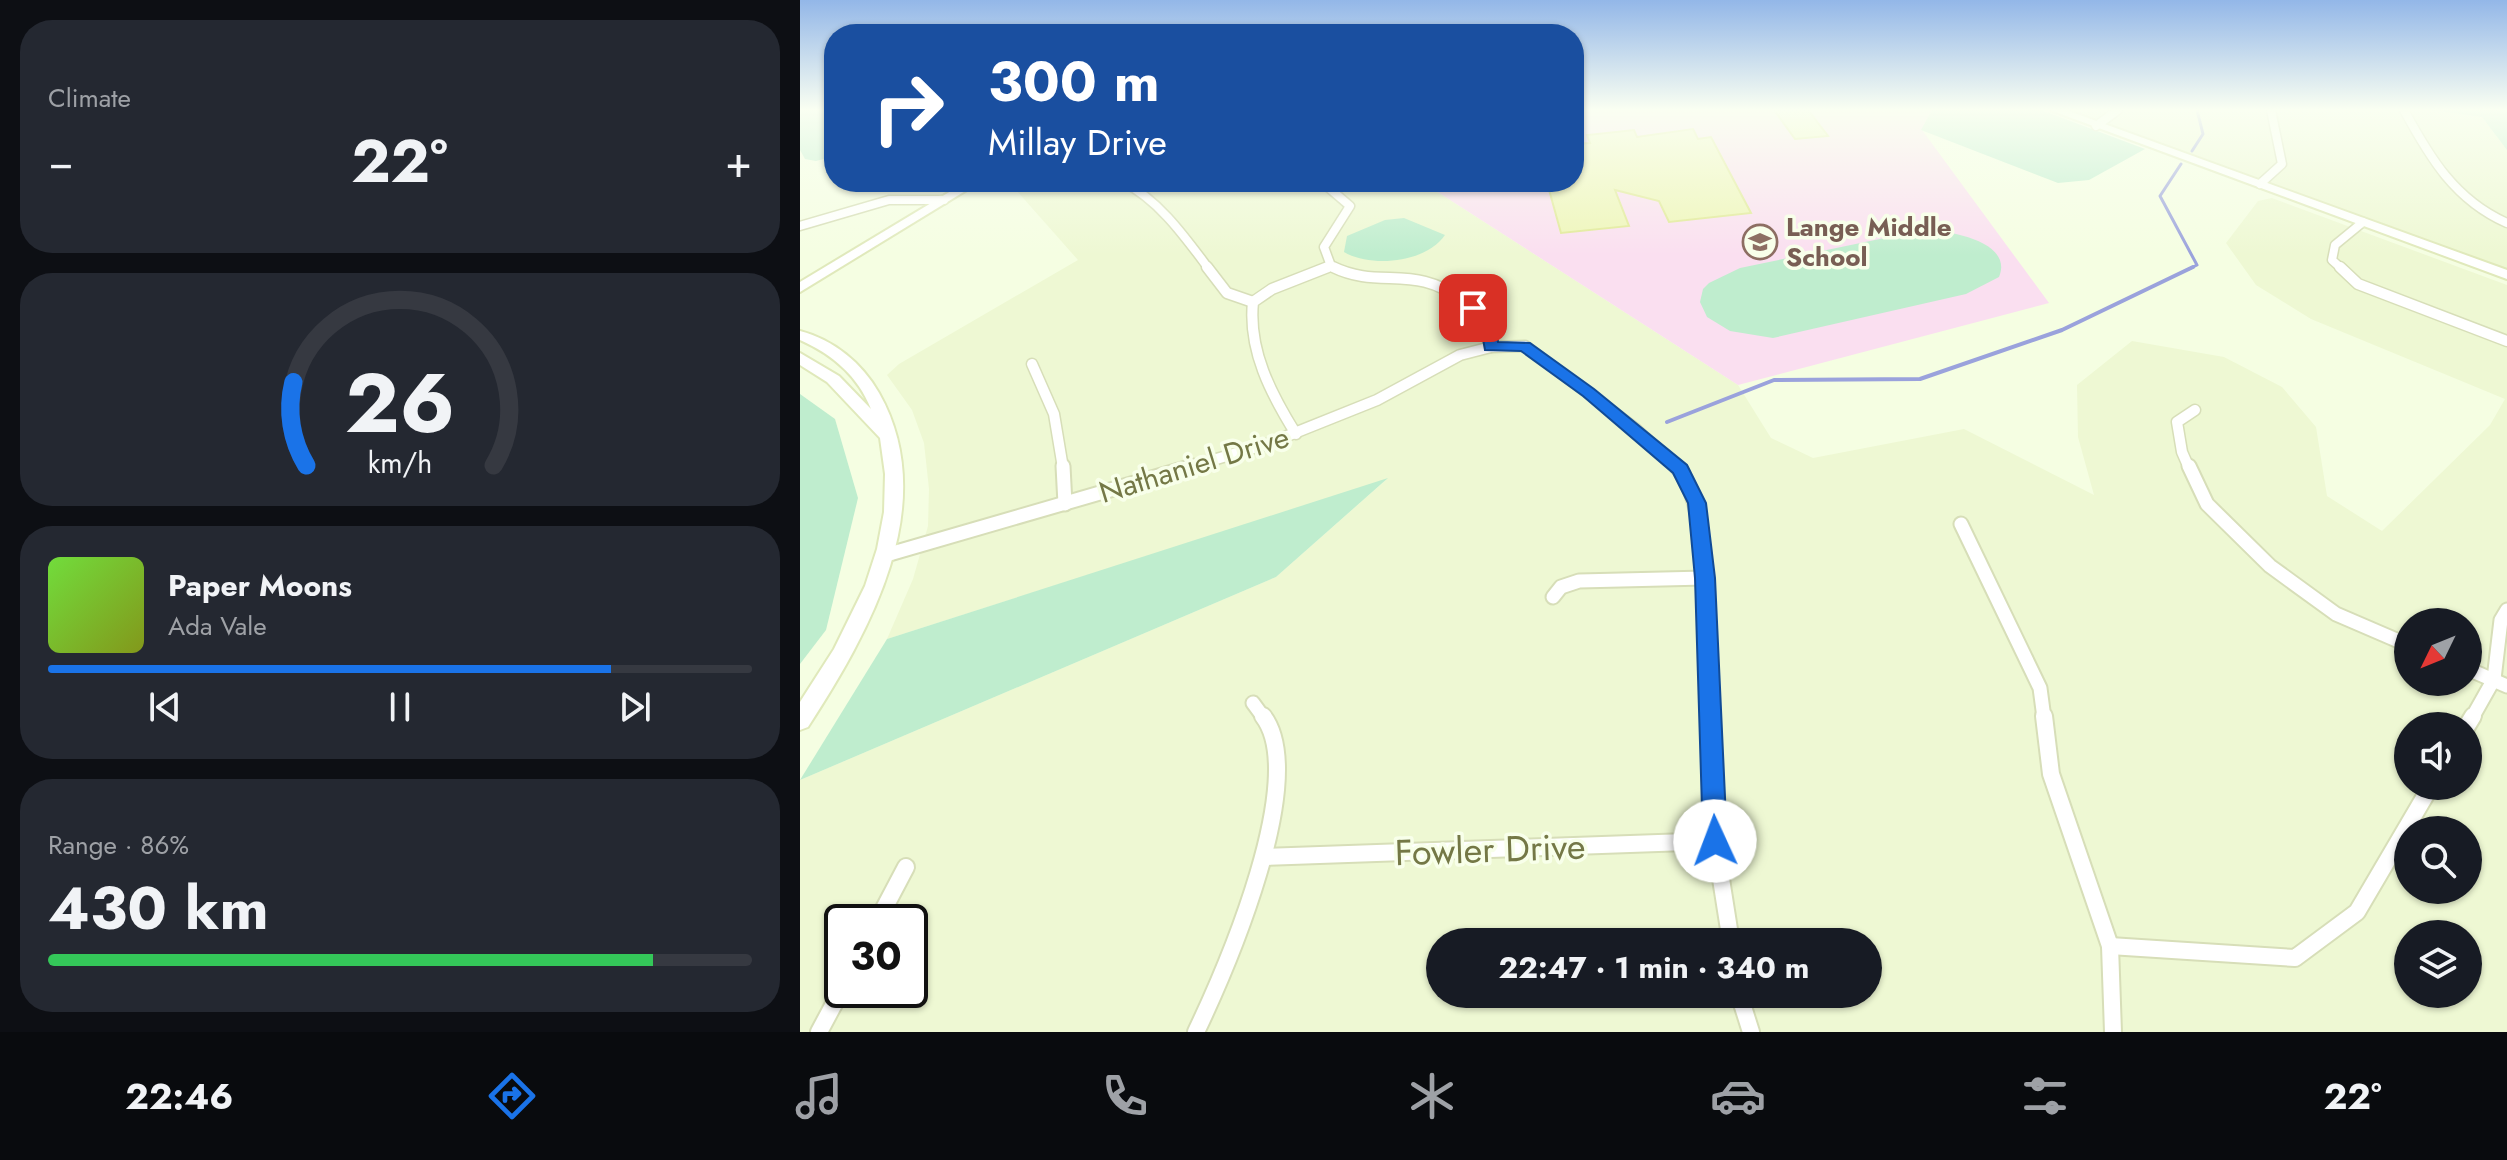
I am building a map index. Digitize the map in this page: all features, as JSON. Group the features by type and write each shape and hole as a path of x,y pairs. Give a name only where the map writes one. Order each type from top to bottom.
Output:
{"street":[{"path":"2187,158 2507,275"},
{"path":"2260,184 2282,164 2281,158"},
{"path":"2432,158 2460,198 2507,223"},
{"path":"800,288 957,192"},
{"path":"1141,192 1179,230 1227,293 1253,302"},
{"path":"1331,266 1324,247 1327,238 1343,222 1350,206 1334,192"},
{"path":"800,226 892,199 926,195 944,200"},
{"path":"2363,222 2335,245 2332,260 2340,271 2358,284 2507,341"},
{"path":"1296,434 1275,402 1249,320 1253,302 1272,289 1331,266 1364,278 1412,278 1436,282 1482,315 1490,330 1491,347 1525,346 1636,429 1680,469 1697,503 1705,578 1715,841 1729,928"},
{"path":"800,335 841,356 859,372 884,415 895,471 894,511 886,555 848,645 800,720"},
{"name":"Nathaniel Drive","path":"886,555 1296,434 1377,400 1460,355 1491,347"},
{"path":"800,358 833,379 888,436"},
{"path":"1032,364 1053,405 1062,442 1065,504"},
{"path":"2195,410 2177,422 2182,452 2207,504 2270,566 2336,614 2394,639"},
{"path":"1961,524 2040,688 2051,774 2110,946 2113,1032"},
{"path":"1553,597 1561,587 1579,581 1705,578"},
{"path":"2478,712 2500,683 2501,620 2507,610"},
{"path":"1196,1032 1212,1001 1265,857 1278,763 1271,727 1253,703"},
{"path":"2110,946 2295,958 2357,912 2423,800"},
{"name":"Fowler Drive","path":"1265,857 1715,841"},
{"path":"886,904 906,867"},
{"path":"819,1032 832,1008"},
{"path":"1743,1008 1751,1032"}],"shaded area":[{"name":"Lange Middle School","path":"1584,158 1943,158 2049,303 1738,385 1438,192 1584,192"},
{"path":"1994,158 2128,158 2089,180 2058,183"},
{"path":"2200,158 2507,158 2507,270"},
{"path":"1018,192 1438,192 1738,385 1771,438 1813,458 1964,429 2094,495 2078,437 2077,385 2132,341 2224,357 2282,387 2316,427 2327,496 2382,531 2490,425 2505,399 2311,319 2256,285 2226,243 2258,201 2272,198 2507,285 2507,1032 800,1032 800,780 1276,577 1386,480 887,639 913,579 928,526 929,489 924,443 912,410 887,375 899,364 1078,260"},
{"path":"1404,218 1445,235 1425,252 1398,260 1368,260 1344,252 1347,236 1385,220"},
{"path":"1923,230 1962,235 1988,246 1997,254 2001,265 1999,277 1966,294 1773,338 1730,331 1707,317 1700,302 1703,289 1709,283 1740,268"},
{"path":"800,394 835,419 858,498 826,630 800,664"},
{"path":"1388,478 1276,577 800,780 887,639"}],"building":[{"path":"1584,158 1722,158 1751,213 1669,222 1659,201 1615,190 1629,226 1561,233 1550,192 1584,192"}],"waterway":[{"path":"2181,164 2160,196 2197,265 2193,267"},
{"path":"1667,422 1774,380 1920,379 2062,330 2193,267"},
{"path":"2189,269 2193,267"}],"place":[{"name":"Lange Middle School","path":"1760,242"}],"route":[{"path":"1473,308 1487,322 1491,347 1525,346 1589,392 1680,469 1697,503 1705,578 1715,841"}]}
